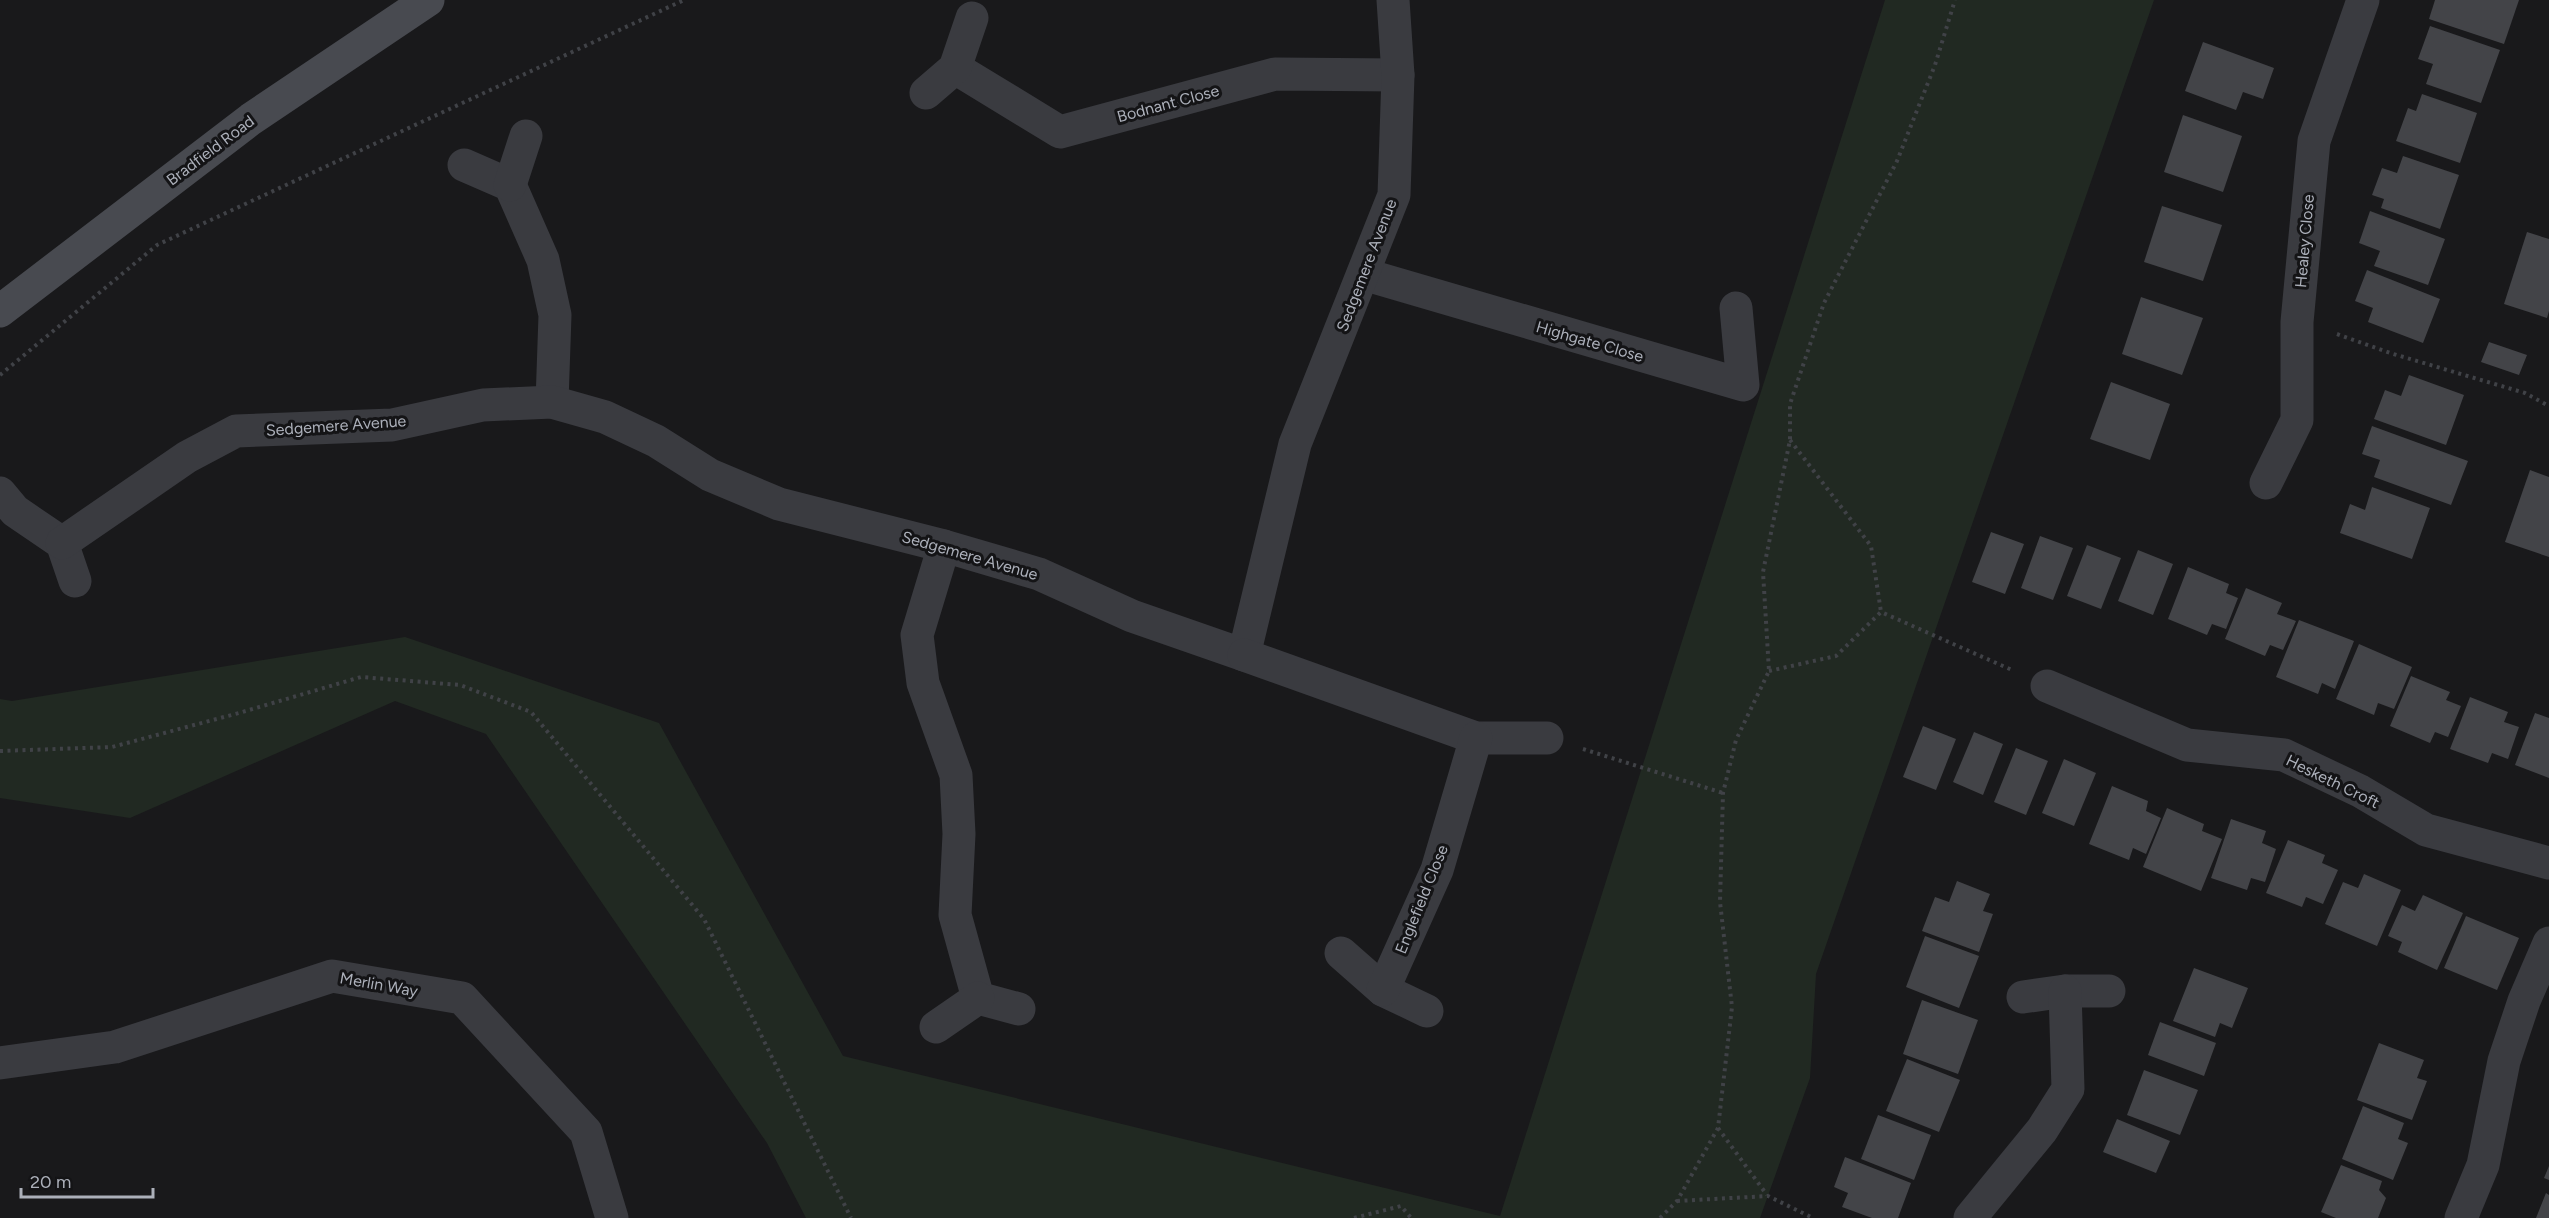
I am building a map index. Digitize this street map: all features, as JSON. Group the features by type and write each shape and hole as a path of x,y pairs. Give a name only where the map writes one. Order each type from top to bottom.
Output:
{"main road":[{"name":"Bradfield Road","path":"0,311 251,119 428,0"}],"street":[{"name":"Sedgemere Avenue","path":"62,543 187,457 237,431 392,425 483,405 552,402 605,417 656,441 710,475 779,504 944,546 1040,574 1132,616 1244,655 1295,444 1394,195 1398,75 1393,0"},
{"name":"Healey Close","path":"2266,483 2297,420 2296,322 2314,141 2363,0"},
{"path":"926,93 955,68 972,18"},
{"name":"Bodnant Close","path":"955,68 1060,132 1275,74 1398,75"},
{"path":"526,136 510,185 543,260 555,315 552,402"},
{"path":"464,165 510,185"},
{"name":"Highgate Close","path":"1363,274 1743,386 1736,308"},
{"path":"0,494 15,511 62,543 75,581"},
{"path":"944,546 917,635 923,683 956,775 959,834 955,915 978,998"},
{"path":"1244,655 1476,738 1547,738"},
{"name":"Hesketh Croft","path":"2047,686 2187,745 2283,755 2360,791 2426,830 2549,863"},
{"name":"Englefield Close","path":"1383,990 1437,870 1476,738"},
{"path":"2461,1218 2483,1165 2504,1061 2524,1001 2549,943"},
{"path":"1341,953 1383,990 1427,1011"},
{"name":"Merlin Way","path":"0,1064 115,1047 332,976 462,998 586,1132 612,1218"},
{"path":"1970,1218 2042,1130 2068,1089 2065,991"},
{"path":"2024,998 2065,991 2109,991"},
{"path":"936,1027 978,998 1019,1009"}],"path":[{"path":"0,375 157,245 684,0"},
{"path":"1660,1218 1677,1201 1718,1128 1732,1007 1720,902 1723,793 1736,740 1769,671 1763,572 1790,440 1790,404 1824,303 1897,161 1935,65 1954,0"},
{"path":"2296,322 2525,393 2549,406"},
{"path":"1790,440 1871,546 1881,612"},
{"path":"1769,671 1836,656 1881,612"},
{"path":"1881,612 2047,686"},
{"path":"0,751 112,747 361,677 460,685 531,712 704,919 851,1218"},
{"path":"1547,738 1723,793"},
{"path":"1718,1128 1768,1196 1813,1218"},
{"path":"1677,1201 1768,1196"},
{"path":"1354,1218 1401,1206 1412,1218"}],"shaded area":[{"path":"1885,0 2154,0 1816,974 1810,1078 1760,1218 806,1218 767,1143 486,734 395,701 130,818 0,798 0,699 12,701 405,637 659,723 843,1056 1500,1216"}],"building":[{"path":"2435,0 2519,0 2504,44 2429,19"},
{"path":"2430,26 2500,50 2481,103 2426,84 2433,64 2418,59"},
{"path":"2203,42 2274,68 2263,99 2243,92 2236,110 2185,91"},
{"path":"2422,94 2477,113 2460,163 2396,141 2408,108 2416,111"},
{"path":"2183,115 2242,136 2223,192 2164,172"},
{"path":"2403,156 2459,175 2440,229 2381,208 2384,199 2372,195 2382,168 2397,173"},
{"path":"2162,206 2222,225 2203,281 2144,262"},
{"path":"2370,211 2445,239 2428,285 2374,266 2380,251 2359,243"},
{"path":"2527,232 2549,239 2549,311 2547,318 2504,304"},
{"path":"2367,270 2440,299 2423,343 2368,322 2373,308 2355,301"},
{"path":"2141,297 2203,318 2182,375 2122,354"},
{"path":"2489,342 2527,355 2519,375 2481,362"},
{"path":"2409,375 2464,395 2446,445 2374,419 2385,390 2401,396"},
{"path":"2111,382 2170,404 2150,460 2090,439"},
{"path":"2372,426 2468,461 2451,505 2374,477 2380,460 2362,454"},
{"path":"2530,470 2549,477 2549,557 2505,542"},
{"path":"2372,487 2430,508 2412,559 2340,533 2350,504 2365,510"},
{"path":"1991,532 2024,544 2005,594 1972,582"},
{"path":"2040,536 2073,548 2053,600 2021,588"},
{"path":"2087,545 2121,558 2101,609 2067,596"},
{"path":"2138,550 2173,564 2153,615 2118,601"},
{"path":"2188,567 2229,584 2226,593 2238,598 2226,629 2212,624 2207,635 2168,619"},
{"path":"2246,588 2282,603 2277,614 2296,621 2283,650 2270,645 2265,656 2225,639"},
{"path":"2299,620 2354,641 2335,689 2322,683 2318,694 2276,677"},
{"path":"2359,644 2412,667 2394,709 2378,703 2374,715 2336,699"},
{"path":"2411,676 2450,692 2446,700 2461,706 2448,737 2435,732 2430,743 2390,726"},
{"path":"2470,697 2508,712 2504,722 2519,727 2508,759 2492,753 2488,763 2450,749"},
{"path":"2535,713 2549,718 2549,778 2515,765"},
{"path":"1923,726 1956,739 1936,790 1903,777"},
{"path":"1974,732 2003,744 1983,795 1953,782"},
{"path":"2016,748 2048,761 2026,815 1994,802"},
{"path":"2064,759 2096,773 2074,826 2042,813"},
{"path":"2112,786 2148,801 2146,811 2161,818 2146,854 2133,848 2129,860 2089,844"},
{"path":"2167,808 2204,824 2202,831 2222,839 2201,891 2143,867"},
{"path":"2231,819 2266,831 2262,843 2276,849 2265,882 2251,878 2247,890 2211,878"},
{"path":"2288,840 2325,855 2322,863 2338,870 2323,904 2306,897 2302,907 2266,893"},
{"path":"2364,874 2401,890 2377,946 2325,924 2343,882 2358,888"},
{"path":"1957,881 1990,894 1983,911 1993,914 1979,952 1922,931 1935,897 1949,902"},
{"path":"2423,895 2463,913 2437,970 2398,952 2402,942 2388,936 2402,905 2415,911"},
{"path":"2466,916 2519,938 2497,990 2444,968"},
{"path":"1925,936 1979,956 1959,1008 1906,987"},
{"path":"2194,968 2248,988 2232,1028 2220,1023 2215,1037 2173,1021"},
{"path":"1922,1000 1978,1020 1958,1074 1903,1054"},
{"path":"2160,1022 2216,1043 2204,1076 2148,1055"},
{"path":"2379,1043 2424,1060 2417,1078 2427,1081 2412,1120 2357,1100"},
{"path":"1907,1059 1960,1080 1939,1132 1886,1111"},
{"path":"2144,1070 2198,1090 2180,1135 2127,1115"},
{"path":"2363,1106 2404,1123 2398,1139 2408,1143 2393,1180 2342,1159"},
{"path":"1878,1115 1931,1135 1914,1180 1861,1159"},
{"path":"2117,1119 2170,1141 2156,1173 2103,1152"},
{"path":"1845,1157 1911,1183 1898,1218 1872,1218 1842,1207 1848,1193 1834,1187"},
{"path":"2341,1165 2382,1181 2379,1190 2386,1198 2378,1218 2336,1218 2321,1212"},
{"path":"2549,1166 2549,1180 2544,1178"},
{"path":"2546,1193 2549,1195 2549,1218 2536,1218"}]}
